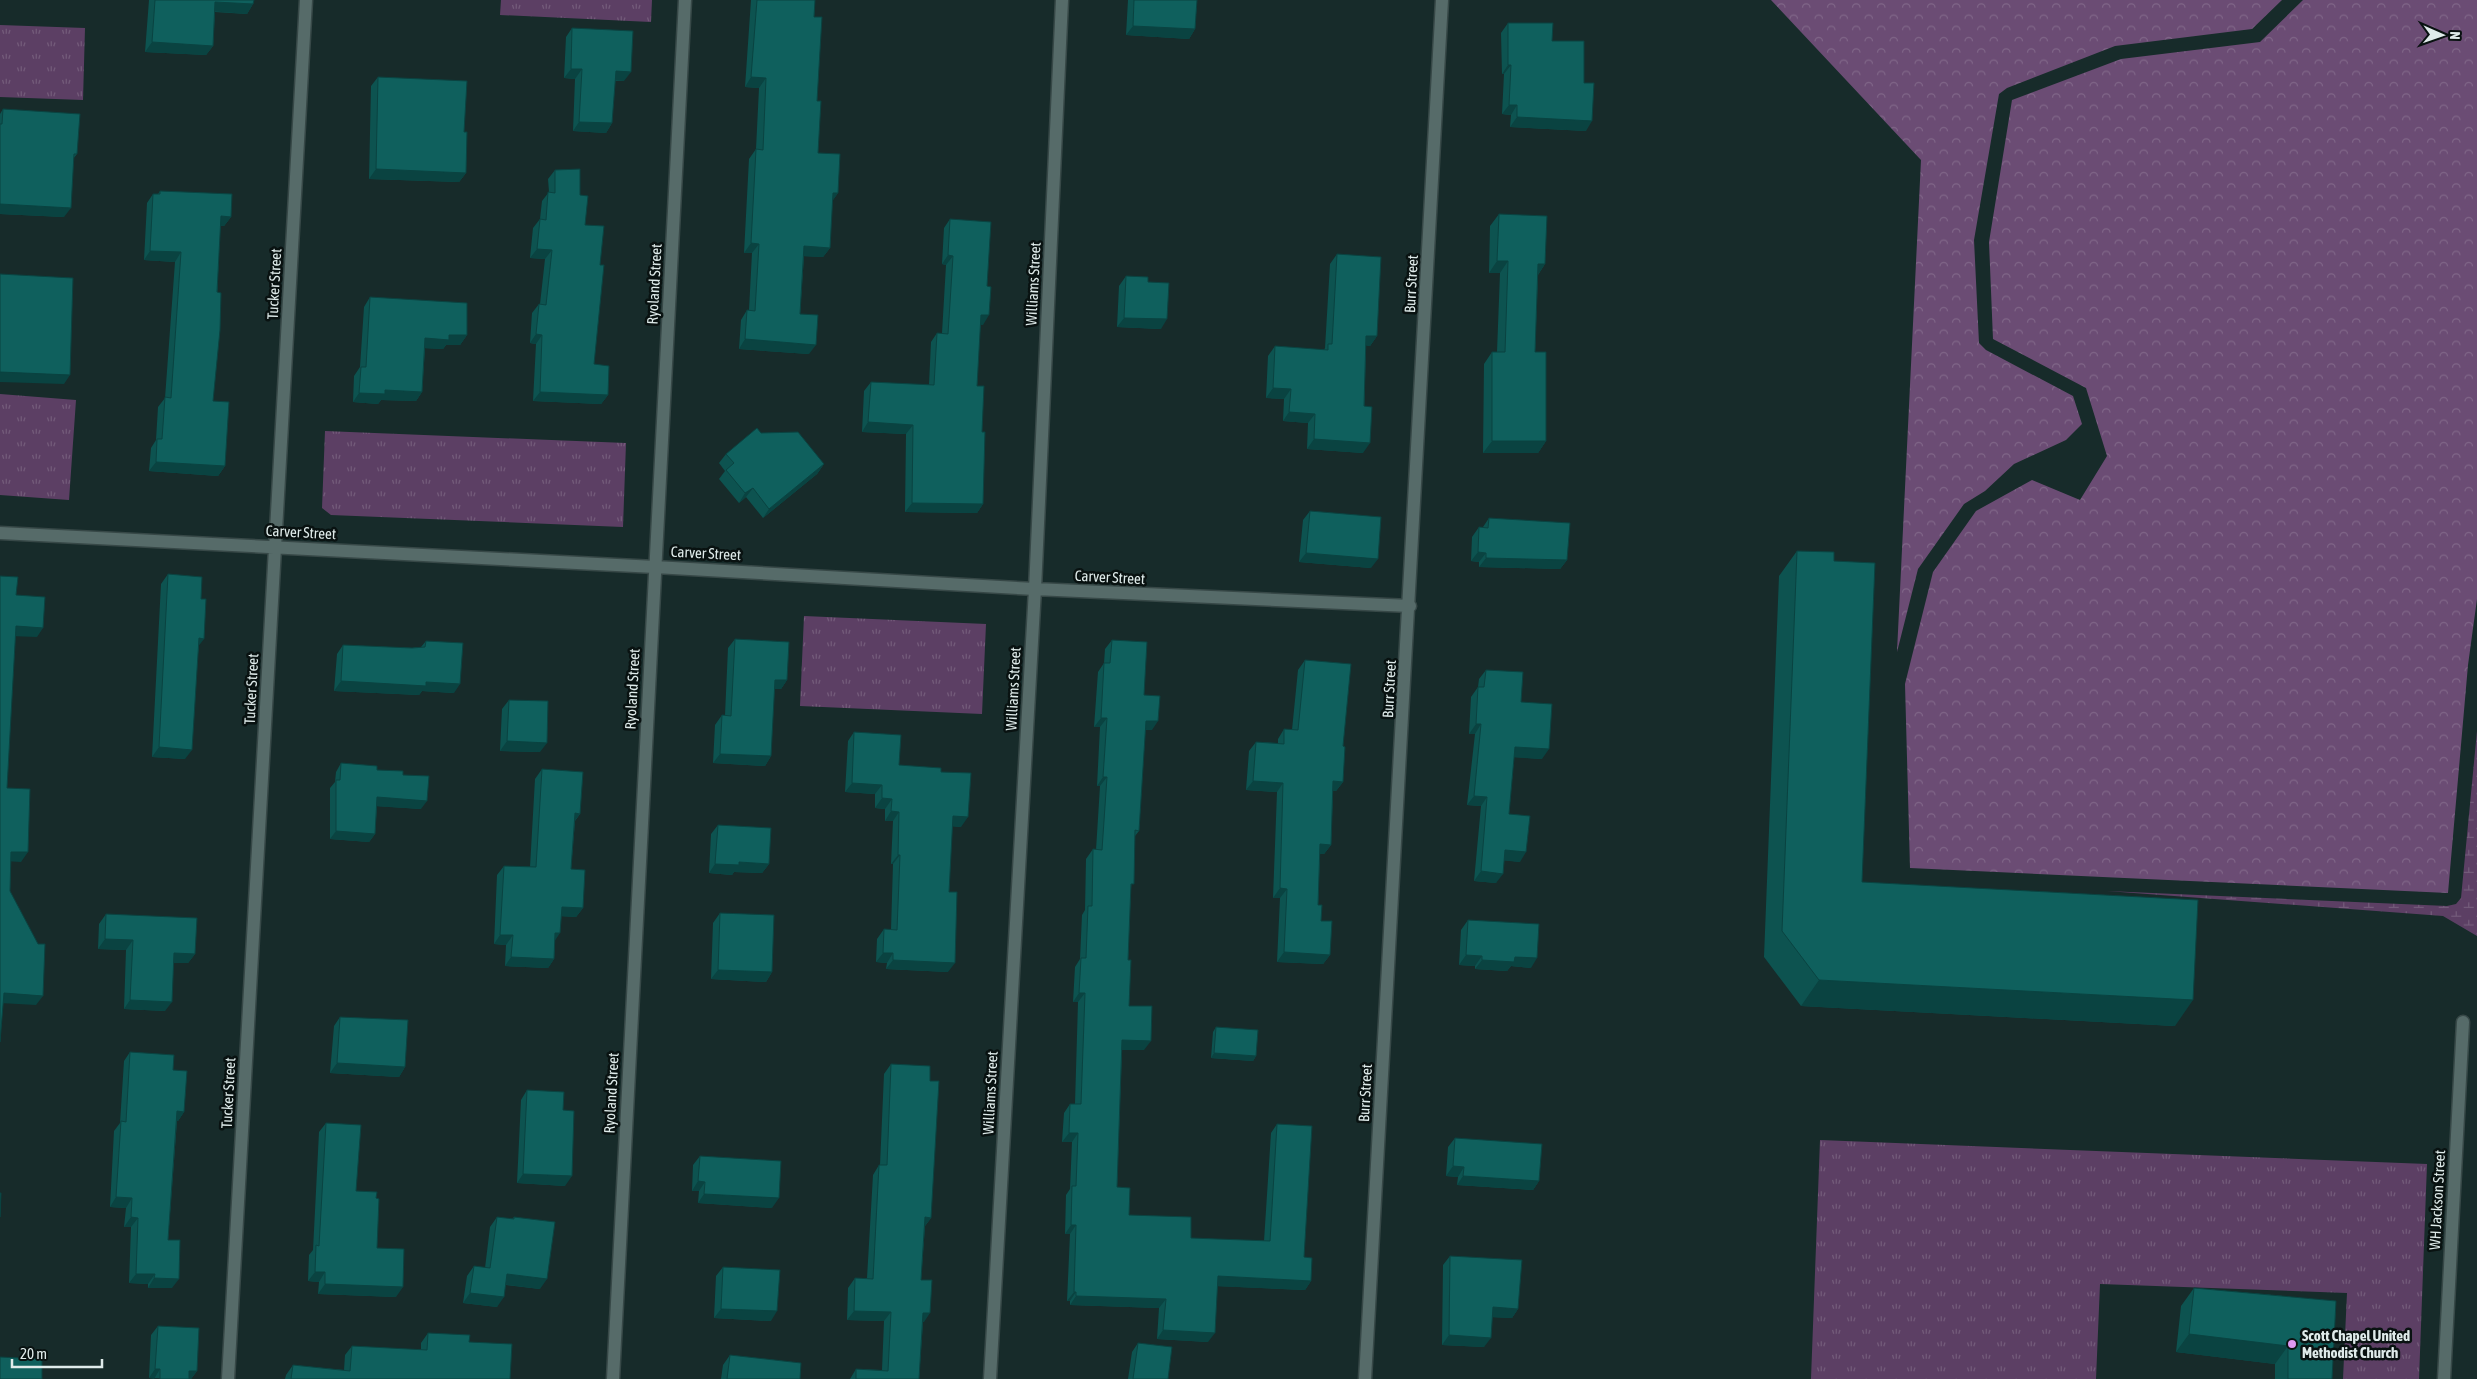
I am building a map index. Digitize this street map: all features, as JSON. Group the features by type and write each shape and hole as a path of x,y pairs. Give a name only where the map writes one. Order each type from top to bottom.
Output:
{"street":[{"name":"Tucker Street","path":"228,1379 306,0"},
{"name":"Ryoland Street","path":"613,1379 685,0"},
{"name":"Williams Street","path":"990,1379 1035,589 1062,0"},
{"name":"Burr Street","path":"1365,1379 1410,606 1442,0"},
{"name":"Carver Street","path":"0,533 1035,589 1410,606"},
{"name":"WH Jackson Street","path":"2444,1379 2463,1022"}],"green space":[{"path":"501,0 652,0 651,22 500,15"},
{"path":"1771,0 2282,0 2252,29 2115,46 2007,88 1999,94 1974,240 1979,343 1986,350 2073,396 2082,424 2066,440 2014,464 1985,491 1964,504 1918,569 1897,652 1921,160"},
{"path":"2303,0 2477,0 2477,599 2468,665 2448,893 1910,868 1905,684 1933,572 1976,511 2032,480 2080,500 2107,456 2086,388 1993,339 1989,242 2012,100 2121,59 2260,42"},
{"path":"0,25 85,28 83,100 0,97"},
{"path":"0,394 76,400 69,500 0,495"},
{"path":"325,431 626,443 623,527 331,515 322,508"},
{"path":"804,616 986,624 982,714 800,706"},
{"path":"2477,731 2477,936 2443,916 2107,891 2447,906 2456,904 2461,898"},
{"path":"1820,1140 2427,1164 2419,1379 2343,1379 2347,1293 2100,1284 2096,1379 1811,1379"}],"building":[{"path":"155,0 254,0 253,4 215,2 213,46 152,42"},
{"path":"757,0 815,0 814,17 822,17 817,101 821,101 818,153 840,154 838,193 833,193 830,248 804,246 800,314 818,315 816,345 745,339 747,310 755,311 759,244 751,243 756,149 763,150 766,78 751,77"},
{"path":"1134,0 1197,0 1195,29 1133,26"},
{"path":"1508,23 1553,23 1552,41 1584,41 1584,83 1594,83 1592,121 1517,117 1517,105 1509,105 1511,65 1508,65"},
{"path":"572,28 633,31 631,72 616,71 612,123 579,122 582,69 571,69"},
{"path":"378,77 467,81 464,132 467,132 466,173 376,169"},
{"path":"3,109 80,114 77,154 74,154 71,208 0,204 0,124 2,124"},
{"path":"580,169 580,195 588,196 585,225 604,226 600,265 604,265 594,364 609,366 608,395 540,392 542,335 536,334 539,304 546,305 552,250 537,249 540,219 546,220 548,192 555,193 555,170"},
{"path":"160,191 232,194 231,217 221,216 217,292 221,293 220,330 213,401 229,402 225,466 156,462 157,439 162,439 165,397 171,398 181,252 150,251 153,194 160,194"},
{"path":"1499,214 1547,216 1545,264 1538,264 1535,352 1546,352 1546,441 1492,441 1492,352 1505,352 1508,261 1497,261"},
{"path":"950,219 991,222 987,286 991,287 989,315 981,315 977,386 984,386 982,432 985,432 983,504 912,503 913,425 868,422 871,382 934,385 937,333 948,334 953,256 948,255"},
{"path":"1337,254 1381,257 1377,336 1366,336 1364,406 1372,407 1370,443 1314,439 1315,414 1289,412 1291,389 1273,388 1275,346 1328,350 1328,344 1332,344"},
{"path":"0,274 73,278 70,375 0,372"},
{"path":"1126,276 1148,277 1148,282 1169,283 1167,319 1124,318"},
{"path":"370,297 467,303 467,335 449,335 449,340 425,338 422,392 385,390 385,394 359,393 361,367 366,367"},
{"path":"757,428 761,433 798,432 824,464 769,509 753,488 745,493 726,470 734,463 726,454"},
{"path":"1310,511 1381,517 1378,559 1306,553"},
{"path":"1489,518 1570,523 1567,560 1486,558 1486,553 1478,552 1479,527 1488,528"},
{"path":"1797,551 1834,552 1834,561 1875,563 1862,882 2198,900 2193,1000 1819,980 1782,931"},
{"path":"168,574 202,577 201,599 206,599 204,639 199,638 192,750 159,747"},
{"path":"0,576 18,577 16,595 45,597 43,628 16,626 7,788 30,789 28,852 11,852 10,891 38,944 45,944 43,996 4,993 0,1042"},
{"path":"735,639 789,642 787,680 775,680 771,756 720,754 722,715 731,716"},
{"path":"1112,640 1147,642 1144,695 1160,696 1158,721 1146,721 1139,831 1135,830 1134,884 1131,884 1128,960 1131,960 1129,1006 1152,1006 1151,1041 1122,1040 1117,1187 1130,1188 1129,1215 1191,1217 1191,1238 1270,1241 1277,1124 1312,1126 1304,1257 1312,1258 1311,1281 1218,1276 1215,1333 1163,1330 1166,1299 1076,1296 1076,1292 1074,1292 1076,1225 1071,1225 1072,1186 1076,1186 1078,1133 1069,1133 1070,1104 1081,1104 1085,993 1079,993 1081,958 1086,958 1088,906 1092,906 1093,849 1102,850 1107,777 1103,777 1107,718 1101,718 1104,663 1110,663"},
{"path":"426,641 463,643 460,684 426,682 426,686 341,681 343,645 412,648 425,647"},
{"path":"1305,660 1351,664 1343,746 1345,747 1343,782 1333,781 1331,845 1320,844 1318,905 1322,905 1321,921 1332,921 1330,955 1284,952 1287,889 1280,888 1283,783 1253,781 1256,742 1284,744 1284,729 1298,730"},
{"path":"1486,670 1523,672 1521,702 1552,704 1549,749 1515,747 1509,814 1530,816 1526,852 1505,850 1503,874 1481,871 1487,797 1474,796 1481,724 1476,724 1478,687 1484,687"},
{"path":"509,700 548,701 547,743 507,741"},
{"path":"854,732 901,735 899,765 941,768 941,772 971,773 968,817 953,816 949,892 957,892 955,963 893,960 893,953 883,953 884,929 897,930 900,855 898,855 899,812 891,811 892,799 882,798 882,785 852,783"},
{"path":"341,763 377,766 377,770 403,771 403,775 429,776 427,801 377,797 375,834 336,831 336,780 340,780"},
{"path":"542,769 583,772 580,814 575,813 571,869 585,870 583,908 562,907 560,933 555,933 554,959 511,957 513,935 500,935 504,866 536,867"},
{"path":"718,825 771,828 769,864 739,862 739,865 715,864"},
{"path":"720,913 774,915 772,972 718,970"},
{"path":"106,914 197,918 195,954 174,953 172,1002 130,1000 133,940 105,939"},
{"path":"1468,920 1539,924 1537,958 1515,957 1514,962 1482,960 1482,956 1466,955"},
{"path":"340,1017 408,1020 405,1067 337,1063"},
{"path":"1216,1027 1258,1030 1256,1056 1214,1053"},
{"path":"130,1052 174,1055 173,1070 187,1071 184,1112 177,1111 168,1240 180,1240 179,1279 154,1278 155,1274 136,1274 138,1218 131,1217 132,1198 116,1197 121,1121 126,1122"},
{"path":"891,1064 930,1066 930,1081 939,1081 931,1218 925,1217 921,1280 932,1280 930,1313 923,1313 919,1379 856,1379 856,1369 888,1371 891,1312 854,1311 855,1278 873,1279 879,1165 887,1165"},
{"path":"527,1090 564,1092 563,1110 574,1111 572,1176 523,1174"},
{"path":"326,1123 361,1125 356,1191 377,1192 376,1198 379,1199 377,1248 404,1249 403,1287 325,1284 325,1272 315,1272 316,1245 319,1246"},
{"path":"1455,1138 1542,1144 1539,1181 1463,1176 1464,1167 1453,1166"},
{"path":"700,1156 781,1161 779,1198 704,1194 705,1182 698,1181"},
{"path":"497,1217 555,1222 547,1279 507,1274 504,1297 470,1293 474,1266 490,1268"},
{"path":"1450,1256 1522,1260 1518,1309 1493,1307 1491,1338 1449,1335"},
{"path":"723,1267 780,1270 777,1311 721,1309"},
{"path":"2194,1288 2336,1301 2332,1379 2288,1379 2288,1346 2189,1334"},
{"path":"158,1326 199,1328 197,1371 189,1371 189,1379 160,1379 160,1369 155,1369"},
{"path":"428,1333 470,1335 469,1342 512,1344 510,1379 291,1379 293,1365 350,1371 352,1346 427,1350"},
{"path":"1138,1343 1172,1347 1168,1379 1133,1379"},
{"path":"730,1355 801,1363 800,1379 727,1379"},
{"path":"0,1357 42,1359 42,1379 0,1379"}],"place":[{"name":"Scott Chapel United Methodist Church","path":"2292,1344"}]}
